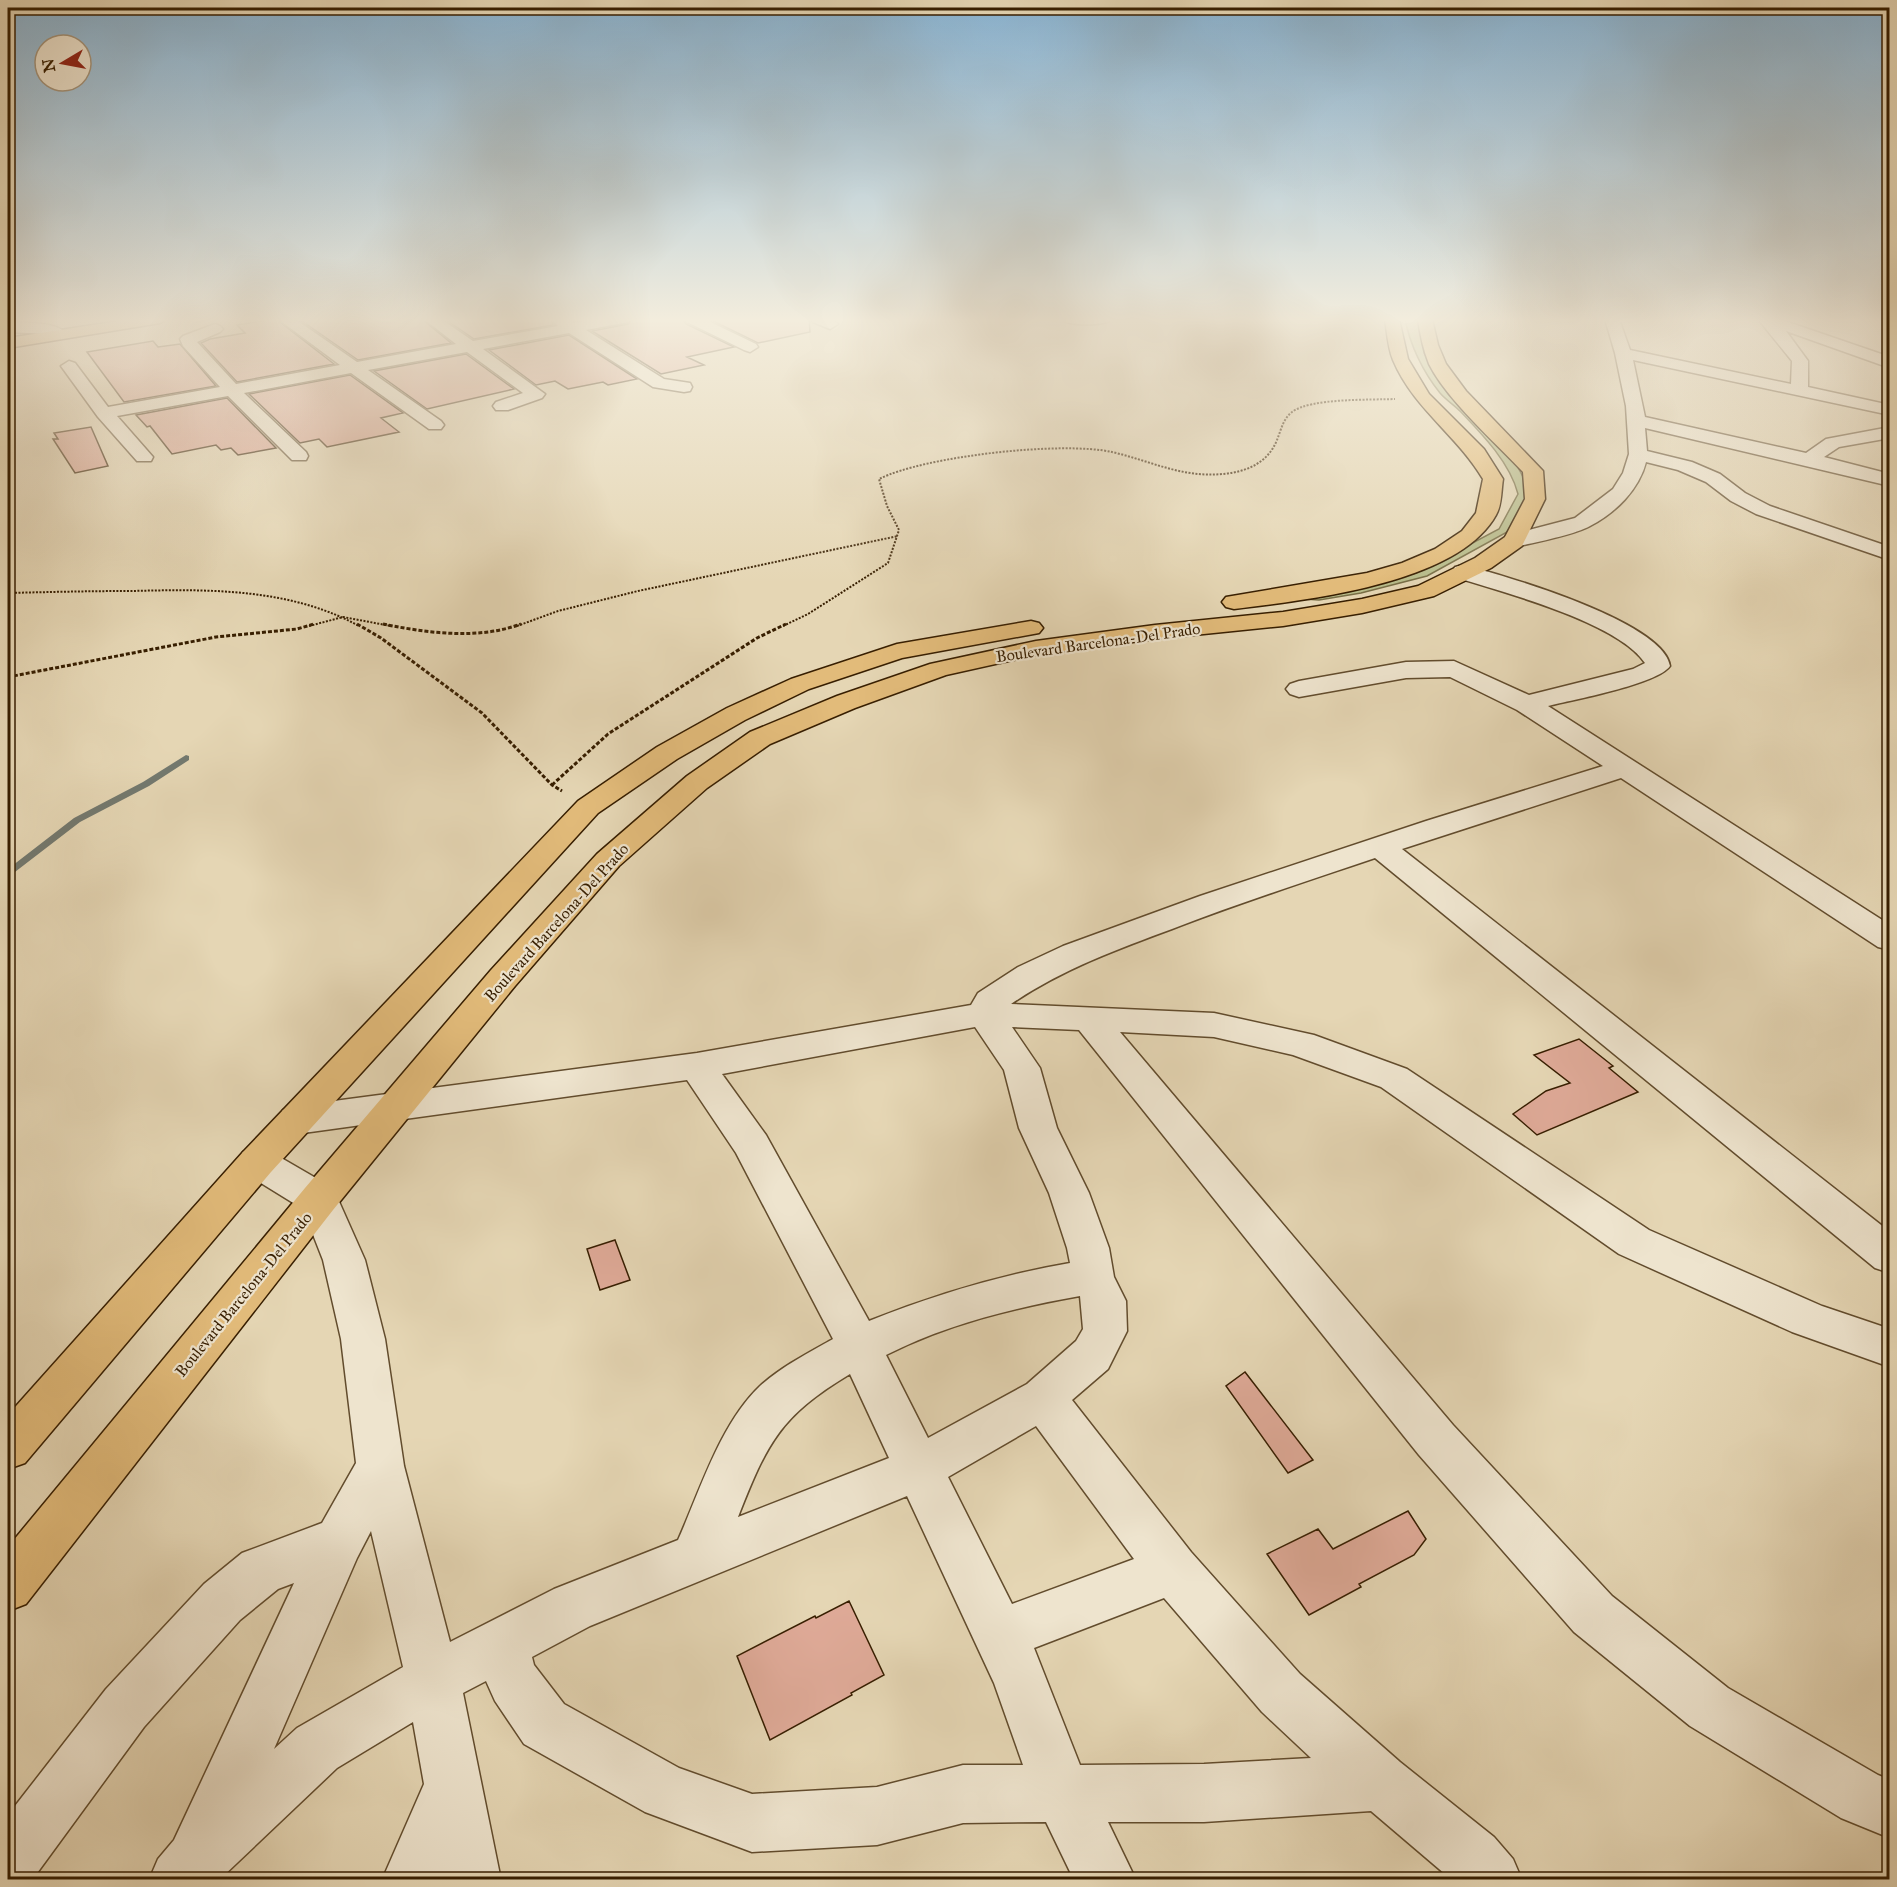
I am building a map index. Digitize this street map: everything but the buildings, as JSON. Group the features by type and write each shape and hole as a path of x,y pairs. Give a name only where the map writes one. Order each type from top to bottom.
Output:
{"main road":[{"name":"Boulevard Barcelona-Del Prado","path":"8,1586 319,1199 503,978 608,860 697,782 760,738 846,702 939,669 1036,648 1155,632 1278,608 1428,561 1468,538 1487,514 1493,479 1477,453 1432,407"},
{"name":"Boulevard Barcelona-Del Prado","path":"8,1448 257,1162 588,807 667,753 736,714 800,684 897,651 1072,621 1278,608 1362,606 1426,591 1483,563 1514,541 1535,499 1533,471 1472,407"}],"street":[{"path":"100,407 144,457"},
{"path":"104,413 137,407"},
{"path":"249,407 299,456"},
{"path":"409,407 435,425"},
{"path":"1514,541 1582,522 1621,493 1633,473 1638,454 1635,407"},
{"path":"1636,420 1809,459 1890,480"},
{"path":"1809,459 1833,443 1890,432"},
{"path":"1638,454 1685,466 1713,478 1738,497 1763,510 1890,554"},
{"path":"1463,572 1587,614 1638,640 1657,659 1658,666 1642,674 1526,704"},
{"path":"1299,689 1406,670 1454,669 1526,704 1890,940"},
{"path":"984,1014 990,1001 1030,975 1075,953 1212,903 1436,827 1625,768"},
{"path":"1381,847 1890,1256"},
{"path":"296,1120 697,1066 984,1014 1091,1021 1214,1025 1301,1044 1394,1078 1634,1242 1807,1319 1890,1348"},
{"path":"187,1870 317,1748 433,1680 572,1607 918,1469 1043,1398 1092,1355 1105,1331 1104,1301 1093,1277 1088,1248 1069,1193 1038,1128 1022,1068 984,1014"},
{"path":"1091,1021 1436,1440 1593,1614 1709,1707 1861,1798 1890,1809"},
{"path":"697,1066 752,1145 858,1345 1018,1674 1062,1794 1106,1880"},
{"path":"257,1162 319,1199 344,1260 363,1339 380,1466 433,1680 471,1880"},
{"path":"696,1557 747,1442 770,1407 795,1385 858,1345 940,1313 1027,1287 1093,1277"},
{"path":"1043,1398 1173,1570 1281,1693 1380,1782 1473,1858 1492,1880"},
{"path":"187,1870 339,1541 380,1466"},
{"path":"8,1862 125,1708 222,1602 260,1572 339,1541"},
{"path":"999,1636 1091,1599 1173,1570"},
{"path":"500,1644 514,1682 544,1724 665,1792 752,1823 877,1816 963,1794 1204,1793 1380,1782"},
{"path":"412,1880 454,1783"}],"path":[{"path":"552,785 608,734 758,638 808,614 888,563 899,530 888,511 879,479 886,474 1014,452 1067,449 1098,450 1120,454 1178,473 1194,475 1249,469 1264,460 1272,451 1286,416 1294,410 1306,407"},
{"path":"8,593 208,589 278,597 343,617 423,632 466,633 511,628 558,611 645,589 898,536"},
{"path":"8,677 216,637 297,629 343,617 381,638 482,713 552,785 588,807"}],"green space":[{"path":"1456,407 1468,407 1514,460 1523,477 1527,496 1509,531 1427,576 1361,593 1319,600 1304,599 1416,573 1499,529 1518,494 1502,460"}],"waterway":[{"path":"8,873 77,820 146,784 186,758"}]}
